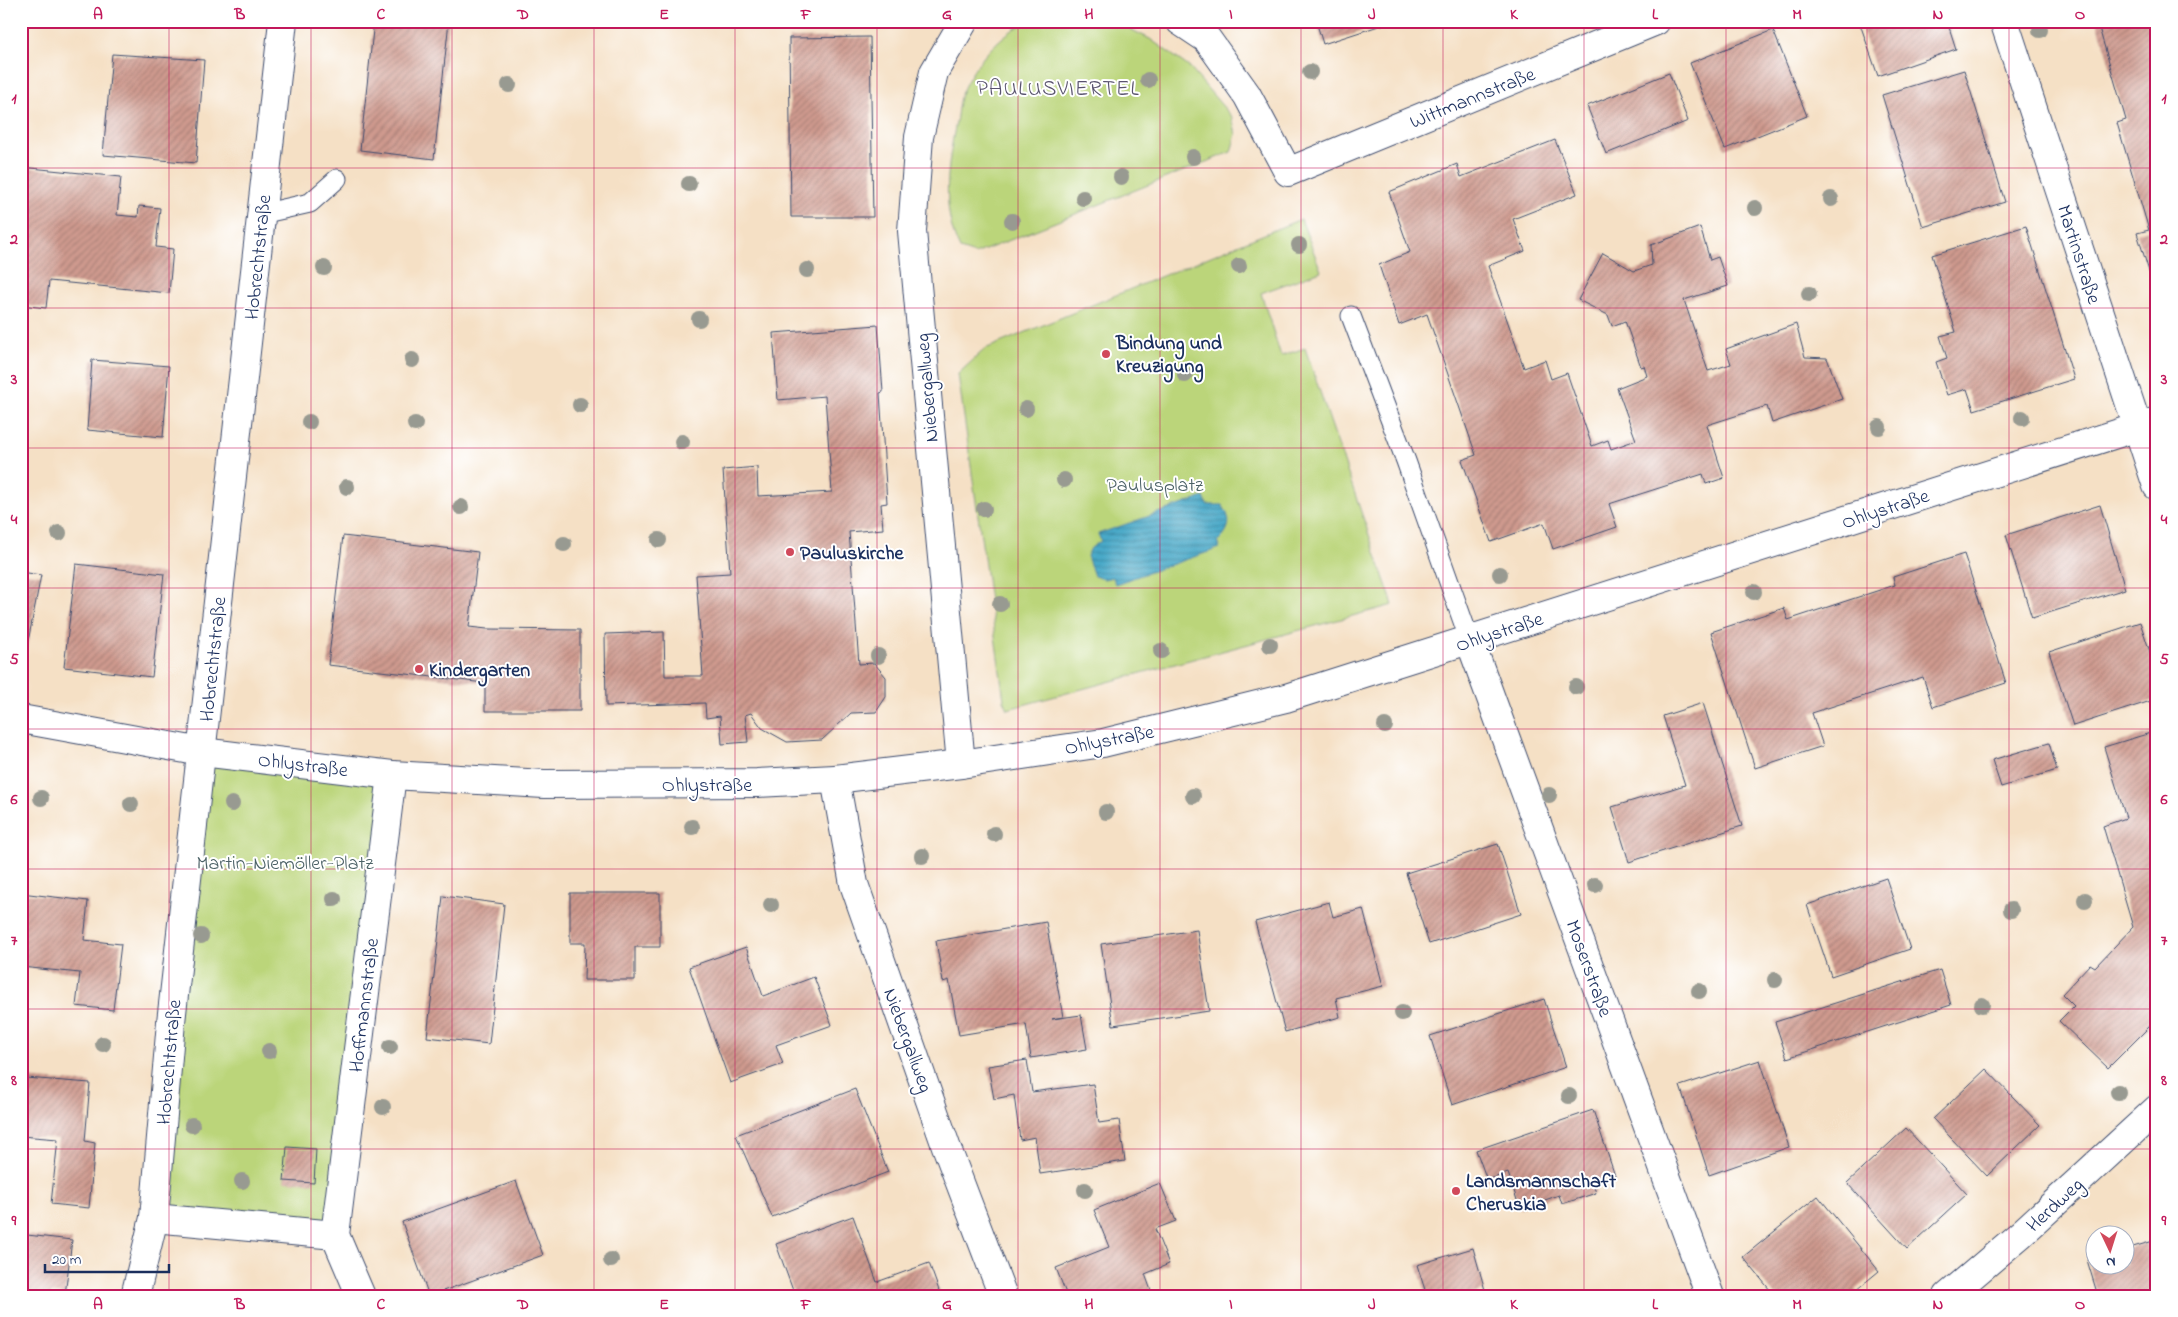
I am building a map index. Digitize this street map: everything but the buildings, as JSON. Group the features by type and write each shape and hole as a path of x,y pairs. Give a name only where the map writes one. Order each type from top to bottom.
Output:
{"street":[{"name":"Hobrechtstraße","path":"136,1296 154,1218 171,1022 283,21"},
{"name":"Niebergallweg","path":"962,764 912,231 920,137 934,72 964,21"},
{"name":"Wittmannstraße","path":"1180,21 1207,39 1247,96 1288,172 1656,21"},
{"name":"Martinstraße","path":"2004,21 2147,424 2157,486"},
{"name":"Ohlystraße","path":"21,720 202,752 392,775 544,784 757,783 835,779 962,764 1103,743 1286,698 2147,424"},
{"name":"Moserstraße","path":"1470,641 1710,1296"},
{"name":"Hoffmannstraße","path":"335,1235 392,775"},
{"name":"Niebergallweg","path":"835,779 854,884 946,1146 1003,1296"},
{"name":"Herdweg","path":"1948,1296 2021,1234 2157,1109"},
{"path":"154,1218 335,1235 362,1296"}],"lane":[{"path":"262,214 310,202 337,178"},
{"path":"1350,316 1406,461 1470,641"}],"green space":[{"path":"1032,21 1114,21 1150,39 1189,67 1232,117 1236,134 1231,152 975,254 960,249 954,234 948,202 948,170 960,99 967,81 974,70 1000,39 1021,25"},
{"name":"Paulusplatz","path":"1301,219 1321,271 1261,293 1281,356 1305,348 1393,605 1008,709 1004,700 958,374 985,349"},
{"name":"Martin-Niemöller-Platz","path":"202,752 392,775 335,1235 154,1218"}],"water":[{"path":"1204,497 1207,505 1222,505 1229,519 1226,532 1218,541 1220,548 1115,584 1113,577 1104,579 1094,576 1087,556 1091,548 1101,541 1098,534"}],"place":[{"name":"Bindung und Kreuzigung","path":"1106,354"},
{"name":"Pauluskirche","path":"790,552"},
{"name":"Kindergarten","path":"419,669"},
{"name":"Landsmannschaft Cheruskia","path":"1456,1191"}],"district":[{"name":"PAULUSVIERTEL","path":"1058,87"}]}
